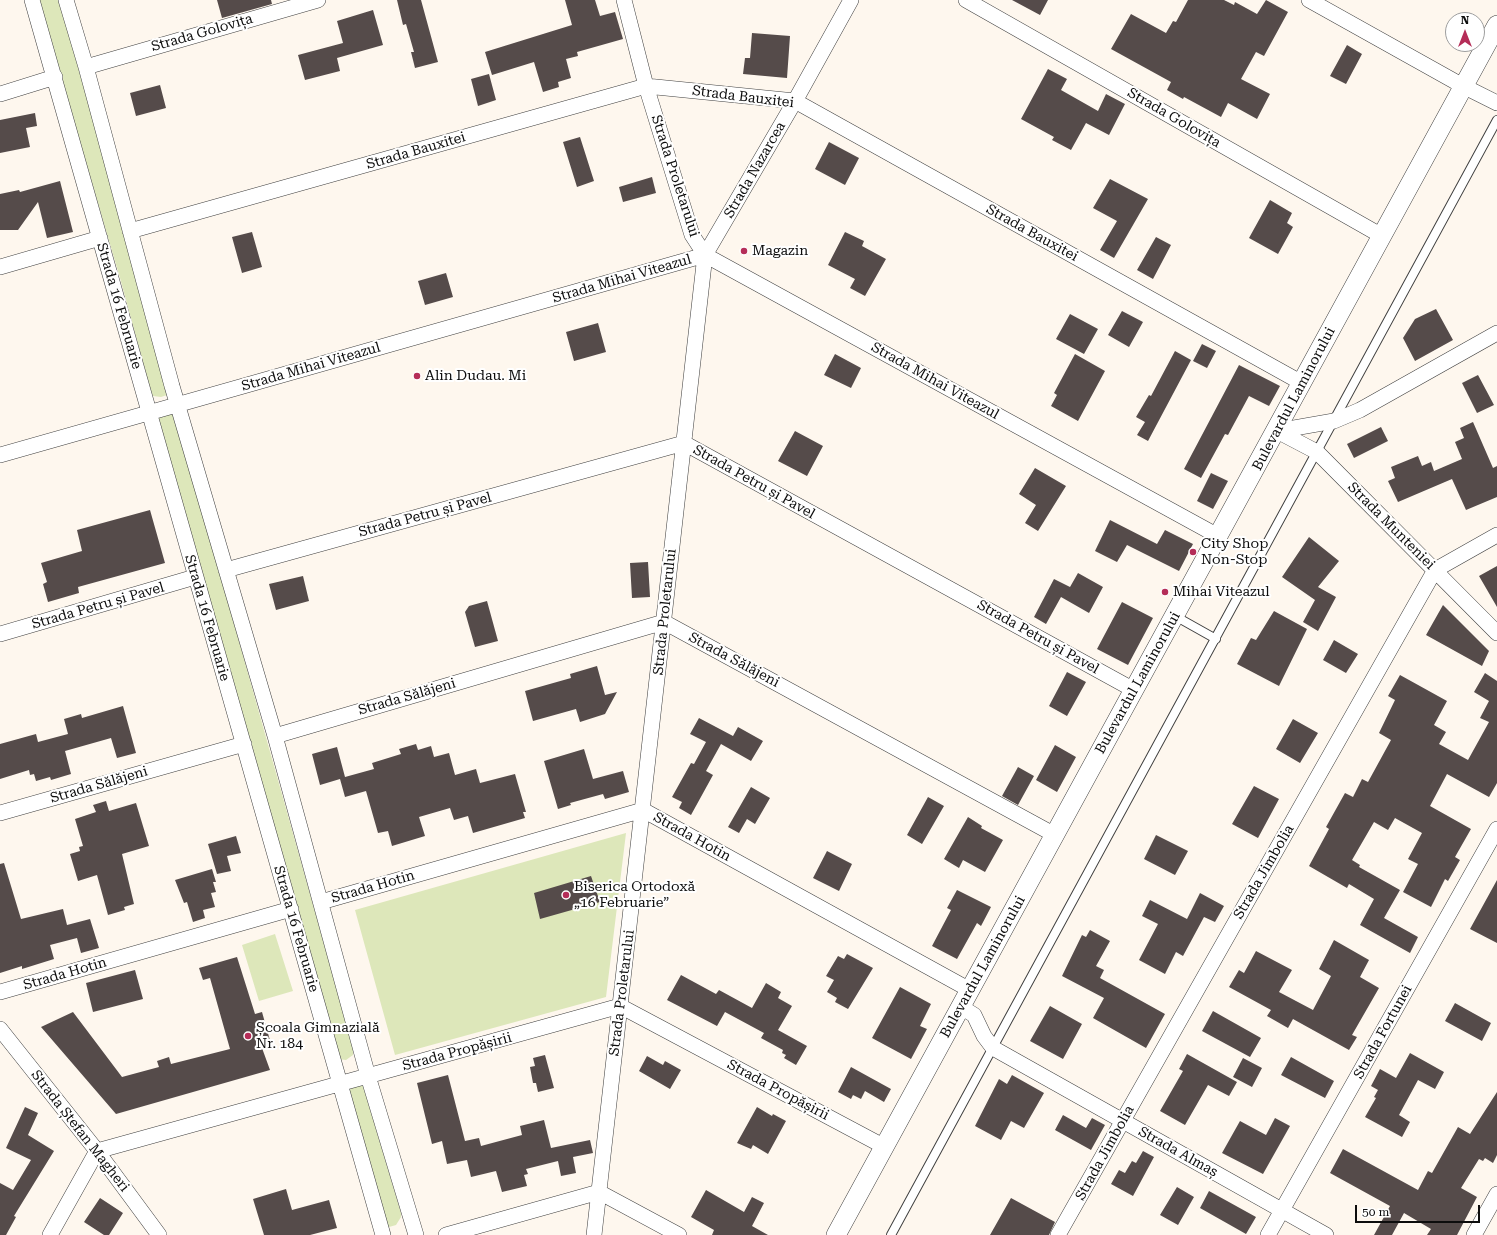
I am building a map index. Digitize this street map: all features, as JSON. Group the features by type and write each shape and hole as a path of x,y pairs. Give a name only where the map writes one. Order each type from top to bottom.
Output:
{"street":[{"name":"Strada 16 Februarie","path":"32,0 291,909 339,1084 384,1235"},
{"path":"66,0 86,67 178,405 275,736 368,1076 416,1235"},
{"name":"Strada Golovița","path":"86,67 318,0"},
{"name":"Strada Proletarului","path":"594,1235 705,255 692,235 646,86 624,0"},
{"name":"Strada Nazarcea","path":"705,255 795,101 851,0"},
{"name":"Strada Golovița","path":"966,0 1382,236"},
{"path":"1309,0 1464,86 1497,102"},
{"name":"Bulevardul Laminorului","path":"836,1235 1497,25"},
{"path":"0,94 55,77"},
{"name":"Strada Bauxitei","path":"130,231 646,86 795,101 1302,383"},
{"path":"0,267 100,238"},
{"name":"Strada Mihai Viteazul","path":"0,455 705,255 1218,536"},
{"path":"1276,431 1334,421 1360,410 1497,333"},
{"name":"Strada Munteniei","path":"1276,431 1317,452 1497,633"},
{"name":"Strada Petru și Pavel","path":"226,570 684,443 1134,690"},
{"path":"1435,570 1497,535"},
{"name":"Strada Jimbolia","path":"1058,1235 1435,570"},
{"name":"Strada Petru și Pavel","path":"0,634 196,577"},
{"name":"Strada Sălăjeni","path":"275,736 664,622 1055,834"},
{"name":"Strada Sălăjeni","path":"0,813 244,744"},
{"name":"Strada Hotin","path":"321,902 643,810 970,990"},
{"name":"Strada Fortunei","path":"1268,1235 1497,830"},
{"name":"Strada Hotin","path":"0,992 291,909"},
{"name":"Strada Propășirii","path":"98,1151 620,1006 885,1147"},
{"name":"Strada Almaș","path":"961,1007 974,1015 984,1036 993,1048 1326,1235"},
{"name":"Strada Ștefan Magheri","path":"0,1029 98,1151 159,1235"},
{"path":"50,1235 98,1151"},
{"path":"446,1235 599,1192 679,1235"},
{"path":"1474,1235 1497,1194"}],"lane":[{"path":"891,1235 1497,120"},
{"path":"1175,616 1216,639"}],"green space":[{"path":"38,0 59,0 168,383 167,395 161,397 153,396 150,388 120,278"},
{"path":"165,405 176,417 353,1047 353,1055 346,1060 338,1059 156,419"},
{"path":"626,833 606,997 395,1055 355,910"},
{"path":"275,934 293,991 259,1001 242,945"},
{"path":"361,1079 401,1213 401,1217 396,1225 389,1227 384,1225 343,1081"}],"building":[{"path":"217,0 271,0 272,4 222,18"},
{"path":"397,0 421,0 438,62 415,68 411,52 414,52 406,24 403,25"},
{"path":"565,0 595,0 600,16 615,12 623,39 577,52 578,56 566,59 571,78 558,82 559,87 543,92 534,62 492,75 485,52 572,25"},
{"path":"1012,0 1048,0 1040,15"},
{"path":"1188,0 1224,0 1234,5 1235,2 1257,14 1266,0 1288,12 1264,56 1256,52 1241,79 1270,94 1257,119 1228,103 1221,117 1184,97 1183,99 1167,90 1171,82 1111,49 1131,14 1166,33 1173,21 1176,22"},
{"path":"373,10 383,45 337,58 340,71 305,80 298,55 343,43 337,21"},
{"path":"752,33 790,36 787,78 743,74 745,58 750,58"},
{"path":"1347,45 1362,54 1346,84 1330,76"},
{"path":"1048,69 1067,79 1061,90 1098,111 1106,94 1125,104 1109,135 1086,123 1071,150 1052,140 1054,137 1021,119"},
{"path":"489,74 496,100 478,106 471,79"},
{"path":"160,85 166,108 136,116 130,93"},
{"path":"35,113 37,126 26,128 30,147 0,153 0,120"},
{"path":"580,137 594,181 577,187 563,142"},
{"path":"829,142 859,158 845,185 815,169"},
{"path":"652,177 656,193 623,202 619,187"},
{"path":"1110,179 1148,199 1114,258 1100,250 1117,221 1093,208"},
{"path":"60,181 73,232 47,238 38,202 18,230 0,230 0,194 19,190 20,192"},
{"path":"1270,200 1292,213 1287,223 1293,227 1278,254 1249,238"},
{"path":"252,232 262,267 242,273 232,237"},
{"path":"845,232 864,241 862,246 886,259 865,296 850,288 855,279 828,265"},
{"path":"1156,237 1171,245 1153,279 1137,270"},
{"path":"446,273 453,297 425,305 418,281"},
{"path":"1436,309 1453,340 1415,361 1403,338 1415,319"},
{"path":"1122,311 1143,322 1129,347 1108,335"},
{"path":"1070,314 1098,329 1084,354 1056,339"},
{"path":"598,323 606,352 574,361 566,332"},
{"path":"1202,344 1216,351 1207,368 1193,361"},
{"path":"1175,351 1191,360 1148,441 1137,435 1145,422 1136,417 1149,395 1151,396"},
{"path":"835,354 861,368 851,388 824,375"},
{"path":"1075,354 1105,371 1078,421 1051,406 1057,395 1054,393"},
{"path":"1239,365 1280,386 1269,406 1249,396 1228,435 1225,434 1201,478 1184,469"},
{"path":"1478,375 1494,405 1477,413 1462,383"},
{"path":"1473,422 1493,468 1497,466 1497,497 1466,510 1452,479 1398,502 1388,481 1395,478 1391,467 1418,456 1422,466 1431,462 1434,471 1462,459 1455,442 1464,438 1460,428"},
{"path":"1381,427 1388,441 1354,458 1347,444"},
{"path":"795,431 823,446 807,476 778,461"},
{"path":"1035,468 1066,486 1038,531 1025,523 1036,505 1019,494"},
{"path":"1211,473 1228,481 1213,509 1197,501"},
{"path":"150,510 165,563 78,587 79,593 48,602 43,584 47,582 41,563 82,551 77,530"},
{"path":"1110,520 1157,544 1165,530 1193,544 1179,571 1127,545 1117,562 1095,551"},
{"path":"1309,537 1339,561 1318,587 1336,597 1318,631 1303,622 1315,600 1282,577"},
{"path":"648,562 650,597 632,598 630,563"},
{"path":"1497,566 1497,607 1479,576"},
{"path":"1078,573 1103,587 1089,613 1061,597 1046,624 1034,617 1054,579 1070,587"},
{"path":"303,576 309,601 276,610 269,584"},
{"path":"487,601 498,641 475,647 465,612 469,606"},
{"path":"1122,602 1153,618 1128,665 1097,649"},
{"path":"1443,605 1489,651 1482,666 1426,635"},
{"path":"1274,611 1307,629 1279,686 1237,664 1251,638 1256,640"},
{"path":"1334,640 1358,654 1346,673 1323,660"},
{"path":"597,666 605,695 617,692 605,714 580,722 576,709 533,721 525,691 571,678 570,674"},
{"path":"1067,672 1086,682 1067,716 1049,706"},
{"path":"1485,673 1497,681 1497,783 1489,797 1447,774 1430,806 1471,829 1455,857 1460,860 1448,881 1445,879 1431,907 1403,892 1418,864 1408,859 1422,833 1395,818 1388,830 1374,822 1352,860 1360,865 1359,867 1400,890 1384,918 1418,937 1410,953 1360,925 1374,899 1349,884 1347,888 1309,866 1329,829 1326,827 1345,793 1353,797 1362,779 1368,782 1391,740 1379,733 1395,700 1388,696 1400,675 1447,701 1434,725 1446,732 1439,744 1468,760 1489,722 1480,718 1489,701 1474,692"},
{"path":"123,706 136,753 117,758 111,738 65,751 71,774 51,780 50,777 36,781 34,774 30,775 29,770 0,779 0,744 36,734 38,742 68,734 64,719 81,714 82,718"},
{"path":"699,718 733,736 738,727 763,741 751,761 721,744 706,771 713,775 691,815 679,808 682,802 672,797 691,763 694,764 706,742 690,734"},
{"path":"1293,719 1318,733 1300,763 1276,749"},
{"path":"416,744 418,750 431,746 434,757 449,753 455,775 476,769 480,783 515,774 526,812 523,812 525,818 473,833 468,816 454,820 450,808 419,817 425,836 392,846 388,831 378,833 366,791 345,797 340,779 320,785 312,754 337,747 345,777 374,769 372,763 401,754 399,749"},
{"path":"1055,745 1076,757 1057,792 1036,780"},
{"path":"584,749 593,779 623,771 629,792 605,799 603,794 570,803 571,805 558,809 544,761"},
{"path":"1018,767 1034,776 1018,805 1002,796"},
{"path":"1254,786 1279,799 1258,838 1232,824"},
{"path":"751,787 770,798 755,824 747,819 739,833 728,827"},
{"path":"928,797 944,806 922,844 907,835"},
{"path":"106,801 109,811 136,803 149,846 122,854 134,904 124,907 125,910 108,915 97,875 78,881 70,854 80,851 79,847 83,846 75,819 96,812 93,805"},
{"path":"968,817 982,826 981,828 1003,840 985,872 963,860 959,868 944,859"},
{"path":"1156,835 1188,851 1175,875 1144,859"},
{"path":"236,836 241,853 227,856 231,871 217,874 208,844"},
{"path":"827,851 852,864 839,891 813,878"},
{"path":"4,863 21,919 63,909 67,925 90,919 99,948 81,953 77,938 50,945 54,959 22,969 22,966 0,973 0,864"},
{"path":"212,869 216,882 213,882 216,892 211,893 215,907 203,910 205,918 193,922 187,902 184,903 175,880"},
{"path":"591,876 600,902 540,919 534,893"},
{"path":"1497,880 1497,943 1470,929"},
{"path":"957,890 991,907 981,926 977,923 957,959 932,946 951,910 947,908"},
{"path":"1200,893 1224,906 1215,922 1204,917 1183,956 1176,952 1165,974 1139,960 1158,924 1142,916 1150,900 1187,919"},
{"path":"1090,930 1110,941 1096,966 1104,970 1100,978 1165,1014 1146,1048 1093,1018 1104,998 1062,976 1082,935 1086,937"},
{"path":"1334,940 1369,960 1360,977 1379,988 1352,1035 1357,1037 1349,1050 1293,1019 1288,1028 1267,1016 1271,1010 1229,987 1239,970 1244,973 1256,951 1292,970 1279,992 1313,1010 1331,976 1319,969"},
{"path":"847,954 873,968 848,1009 835,1002 837,998 827,992 834,980 826,976 838,956 844,959"},
{"name":"Școala Gimnazială Nr. 184","path":"237,957 255,1014 262,1012 271,1044 262,1048 270,1070 116,1114 41,1027 73,1012 122,1077 159,1067 157,1061 169,1057 171,1064 230,1049 210,978 203,980 199,968"},
{"path":"135,970 143,999 93,1012 86,983"},
{"path":"681,975 716,994 719,990 752,1008 766,983 781,992 778,998 792,1006 778,1030 807,1046 796,1065 784,1058 786,1055 782,1053 783,1050 761,1038 764,1033 725,1012 717,1026 667,1000"},
{"path":"900,987 931,1004 920,1026 927,1029 911,1059 872,1038"},
{"path":"1455,1003 1491,1023 1482,1041 1445,1021"},
{"path":"1050,1006 1082,1024 1063,1059 1030,1041"},
{"path":"1213,1011 1261,1038 1250,1057 1202,1031"},
{"path":"1410,1053 1444,1072 1435,1089 1418,1080 1399,1115 1410,1122 1402,1137 1365,1117 1376,1098 1374,1097 1378,1090 1371,1086 1380,1069 1396,1078"},
{"path":"1187,1054 1237,1082 1229,1096 1208,1085 1185,1125 1160,1111 1183,1071 1179,1069"},
{"path":"545,1055 554,1088 538,1092 536,1083 533,1083 530,1067 535,1066 533,1058"},
{"path":"647,1056 663,1065 665,1061 681,1070 670,1089 639,1071"},
{"path":"1291,1057 1334,1081 1325,1098 1281,1075"},
{"path":"1243,1058 1262,1068 1252,1087 1233,1077"},
{"path":"851,1067 891,1089 884,1102 865,1091 861,1099 853,1095 851,1099 838,1092"},
{"path":"448,1075 465,1141 479,1138 481,1146 522,1135 520,1126 544,1120 551,1148 590,1140 593,1153 573,1157 576,1173 561,1176 558,1161 526,1169 528,1174 524,1175 527,1186 502,1192 496,1171 471,1177 467,1160 447,1164 442,1141 432,1144 417,1083"},
{"path":"1012,1075 1044,1093 1024,1128 1011,1121 1001,1140 975,1126 999,1079 1007,1084"},
{"path":"1497,1092 1497,1155 1493,1163 1485,1158 1483,1161 1479,1159 1461,1188 1477,1197 1457,1235 1427,1235 1431,1229 1404,1213 1392,1235 1374,1235 1390,1206 1330,1173 1343,1149 1418,1190 1428,1171 1432,1173 1458,1127 1470,1134"},
{"path":"25,1107 38,1113 28,1135 54,1151 14,1216 16,1217 6,1235 0,1235 0,1183 13,1190 31,1160 6,1148"},
{"path":"757,1107 772,1116 773,1114 786,1121 768,1154 753,1145 751,1149 737,1143"},
{"path":"1063,1115 1086,1128 1092,1118 1105,1125 1091,1150 1055,1130"},
{"path":"1275,1118 1290,1126 1263,1174 1222,1153 1240,1121 1266,1135"},
{"path":"1143,1151 1154,1157 1133,1196 1111,1184 1119,1170 1125,1173 1132,1161 1136,1163"},
{"path":"1177,1187 1194,1197 1178,1225 1160,1215"},
{"path":"286,1189 292,1210 329,1200 337,1228 310,1235 264,1235 253,1199"},
{"path":"706,1190 744,1212 752,1197 764,1203 752,1226 768,1235 712,1235 714,1230 691,1217"},
{"path":"1209,1191 1256,1217 1246,1234 1200,1208"},
{"path":"100,1198 123,1213 109,1235 104,1235 84,1222"},
{"path":"1011,1198 1055,1222 1049,1235 990,1235"}],"place":[{"name":"Magazin","path":"744,251"},
{"name":"Alin Dudau. Mi","path":"417,376"},
{"name":"City Shop Non-Stop","path":"1193,552"},
{"name":"Mihai Viteazul","path":"1165,592"},
{"name":"Biserica Ortodoxă „16 Februarie”","path":"566,895"},
{"name":"Școala Gimnazială Nr. 184","path":"248,1036"}]}
